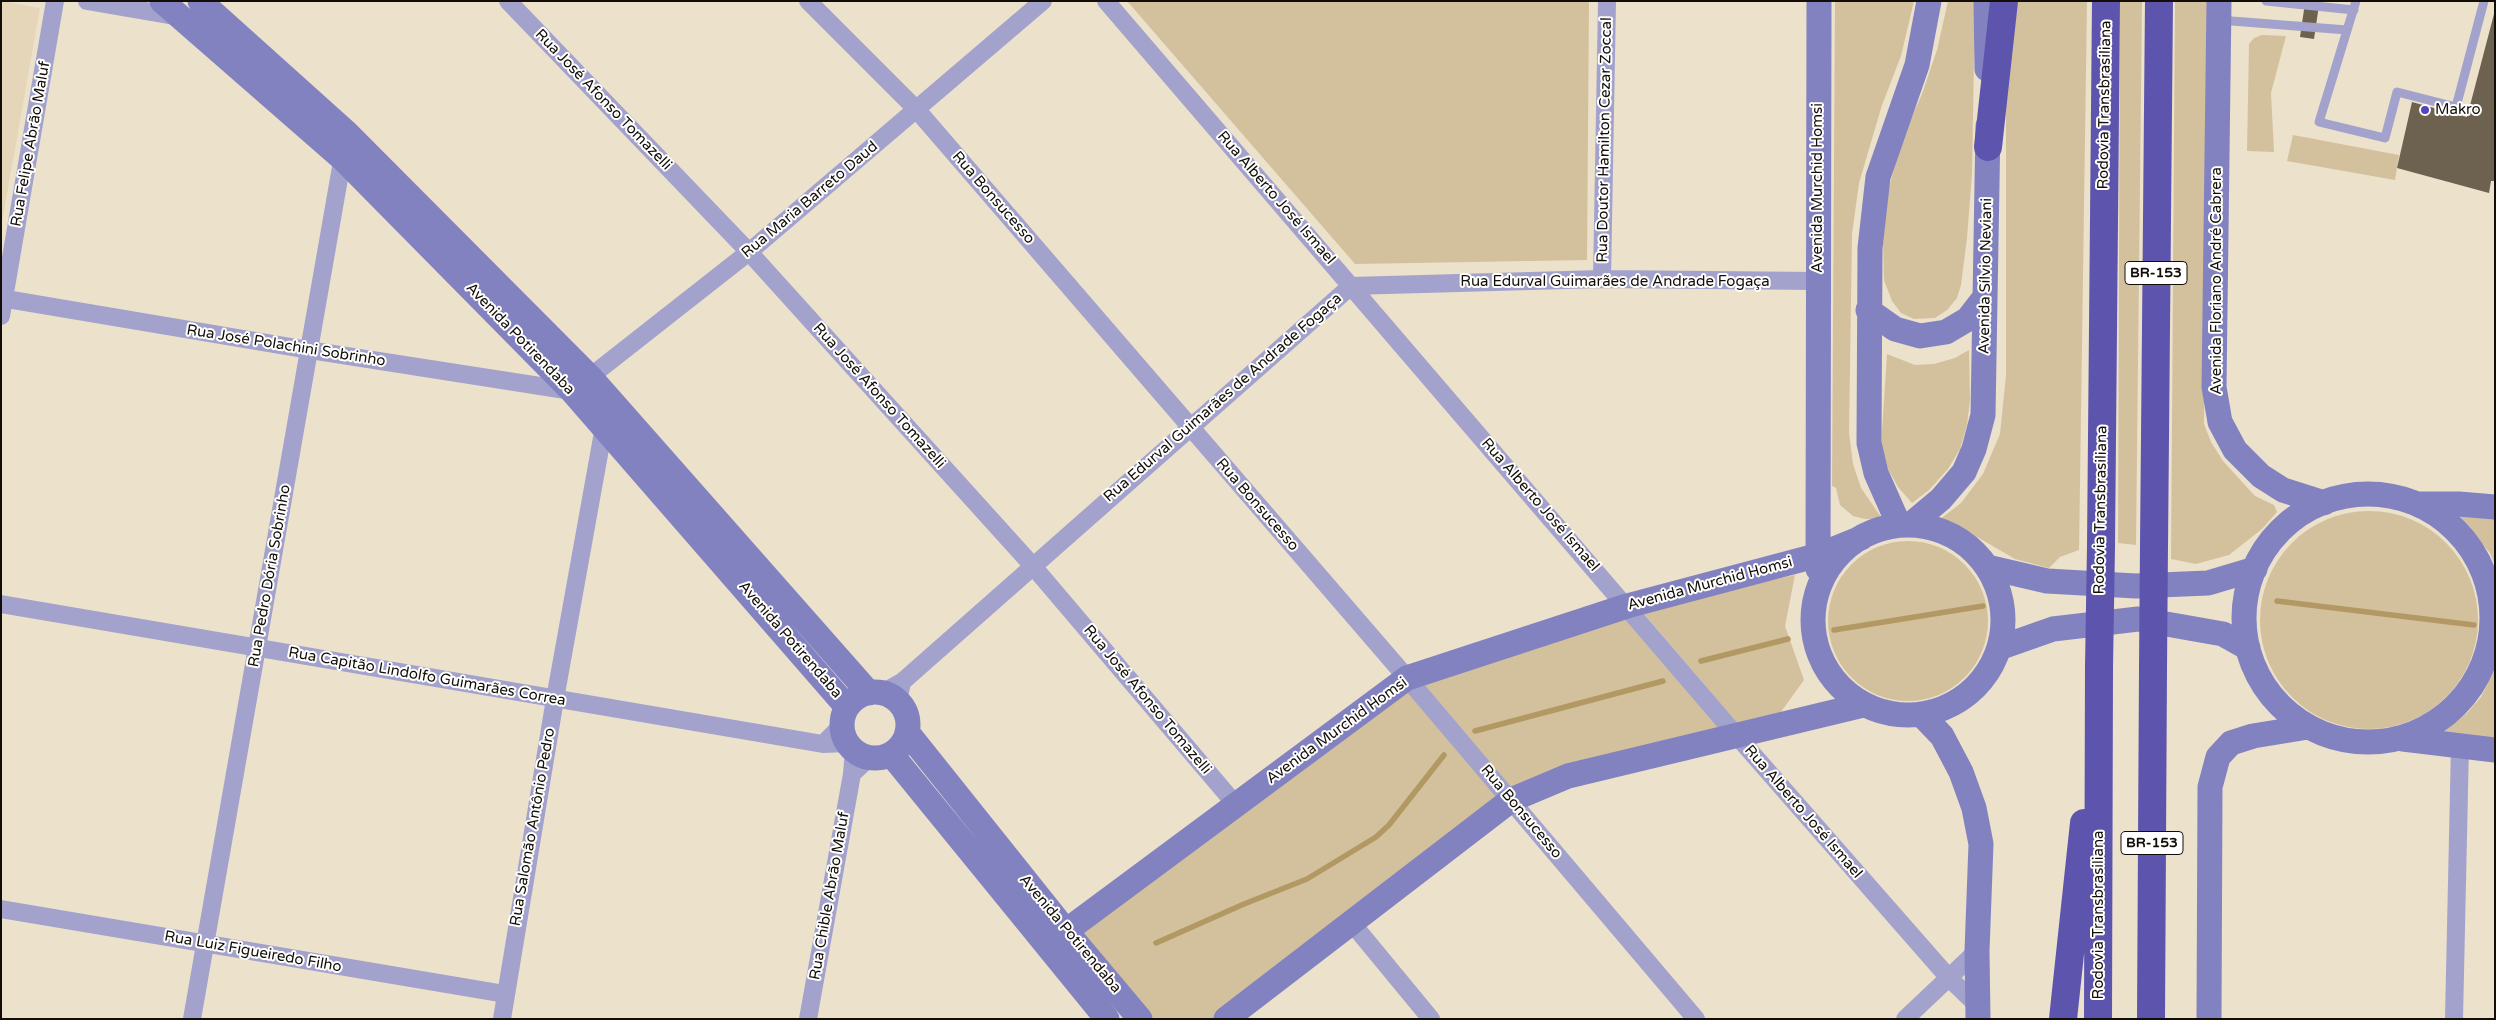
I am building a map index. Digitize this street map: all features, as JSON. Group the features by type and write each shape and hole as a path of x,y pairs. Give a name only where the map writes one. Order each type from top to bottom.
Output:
{"highway":[{"path":"1988,147 2004,1"},
{"name":"Rodovia Transbrasiliana","path":"2098,1019 2099,667 2106,1"},
{"name":"BR-153","path":"2151,1019 2152,668 2159,1"},
{"path":"2063,1019 2086,810 2099,797"}],"main road":[{"name":"Avenida Potirendaba","path":"162,1 192,7 347,132 581,384 603,425 853,744 1108,1019"},
{"name":"Avenida Murchid Homsi","path":"1818,589 1819,1"},
{"path":"1905,525 1876,472 1869,443 1868,310 1870,248 1878,176 1917,65 1930,1"},
{"name":"Avenida Sílvio Neviani","path":"1905,525 1949,491 1964,472 1974,449 1983,415 1988,147 1986,1"},
{"name":"Avenida Potirendaba","path":"192,7 343,159 581,384 611,400 888,692"},
{"name":"Avenida Floriano André Cabrera","path":"2219,11 2214,387 2220,422 2235,450 2261,476 2283,490 2324,503"},
{"path":"1868,310 1895,329 1920,336 1946,332 1968,319 1985,297"},
{"path":"2495,507 2459,504 2418,504 2381,495 2362,495 2324,503 2306,511 2283,529 2264,552 2254,569 2245,608 2244,628 2248,648 2264,686 2276,702 2308,727 2325,735 2363,742 2400,738 2495,750"},
{"path":"2400,738 2436,723 2464,697 2484,664 2492,627 2489,589 2475,554 2450,525 2418,504"},
{"path":"1905,525 1925,526 1954,536 1978,555 1996,582 2003,615 1999,648 1985,675 1976,687 1951,705 1922,714 1902,715 1882,712 1863,705 1839,687 1826,668 1817,648 1813,618 1818,589 1832,563 1845,549 1861,538 1880,529 1905,525"},
{"name":"Avenida Murchid Homsi","path":"1066,931 1407,678 1627,606 1819,555 1861,538"},
{"path":"1987,567 2047,581 2136,586 2208,583 2254,569"},
{"path":"1999,648 2053,629 2138,619 2223,634 2248,648"},
{"path":"888,692 906,716 907,732 901,744 853,744 860,695 888,692"},
{"path":"1226,1019 1511,800 1568,776 1863,705"},
{"path":"1922,714 1942,736 1961,772 1974,808 1981,844 1977,951 1978,1012"},
{"path":"2209,1019 2210,787 2218,757 2231,743 2253,736 2308,727"},
{"name":"Avenida Potirendaba","path":"907,732 1066,931 1140,1019"}],"street":[{"name":"Rua Felipe Abrão Maluf","path":"1,316 55,1"},
{"path":"87,1 192,7"},
{"name":"Rua José Afonso Tomazelli","path":"508,1 749,252 1032,566 1236,805"},
{"name":"Rua Bonsucesso","path":"808,1 917,110 1407,678 1696,1019"},
{"name":"Rua Maria Barreto Daud","path":"581,384 749,252 1043,1"},
{"name":"Rua Alberto José Ismael","path":"1106,1 1736,735 1978,1012"},
{"name":"Rua Doutor Hamilton Cezar Zoccal","path":"1602,279 1607,1"},
{"name":"Rua Pedro Dória Sobrinho","path":"192,1019 347,132"},
{"name":"Rua Edurval Guimarães de Andrade Fogaça","path":"888,692 1351,286 1602,279 1818,281"},
{"name":"Rua José Polachini Sobrinho","path":"3,298 309,350 581,384"},
{"name":"Rua Salomão Antônio Pedro","path":"502,1019 603,425 611,400"},
{"name":"Rua Capitão Lindolfo Guimarães Correa","path":"1,604 555,699 853,744"},
{"name":"Rua Chible Abrão Maluf","path":"808,1019 853,744"},
{"path":"2454,1019 2460,745"},
{"name":"Rua Luiz Figueiredo Filho","path":"1,909 505,994"},
{"path":"1351,922 1431,1019"},
{"path":"1905,1019 1977,951"}],"lane":[{"path":"2266,1 2355,6 2319,122 2385,138 2397,92 2456,107 2484,1"},
{"path":"2219,11 2347,30"}],"shaded area":[{"path":"1,1 40,8 1,228"},
{"path":"1127,1 1589,1 1587,260 1355,264"},
{"path":"1835,1 1914,1 1901,56 1882,105 1859,183 1852,234 1849,433 1853,464 1861,488 1881,517 1878,519 1865,519 1853,516 1840,505 1836,488 1832,486"},
{"path":"1948,1 1975,1 1972,174 1967,238 1961,285 1957,298 1947,310 1935,318 1914,319 1901,313 1892,301 1884,280 1883,243 1887,195 1902,139 1922,94 1937,50"},
{"path":"2013,1 2087,1 2079,550 2060,557 2049,568 2015,559 1967,531 1939,520 1961,503 1983,474 2000,434 2006,375 2006,83"},
{"path":"2120,1 2142,1 2136,545 2118,543"},
{"path":"2175,1 2208,1 2204,424 2211,442 2223,461 2255,496 2274,505 2277,512 2262,529 2229,555 2196,564 2171,559"},
{"path":"2262,35 2286,36 2271,93 2274,152 2247,151 2249,44 2254,38"},
{"path":"2293,135 2399,155 2395,180 2287,161"},
{"path":"1969,350 1970,399 1967,425 1960,449 1948,469 1929,490 1912,503 1898,487 1886,465 1881,447 1887,354 1915,365 1934,364 1955,358"},
{"path":"2369,511 2390,513 2411,519 2430,529 2446,543 2460,559 2470,578 2476,599 2478,620 2476,641 2470,662 2460,681 2446,697 2430,711 2411,721 2390,727 2369,729 2348,727 2327,721 2308,711 2292,697 2278,681 2268,662 2262,641 2260,620 2262,599 2268,578 2278,559 2292,543 2308,529 2327,519 2348,513"},
{"path":"2454,515 2495,518 2495,565 2490,553"},
{"path":"1900,541 1916,541 1939,547 1965,564 1982,590 1988,613 1988,629 1982,652 1965,678 1939,695 1916,701 1900,701 1877,695 1857,683 1846,672 1834,652 1828,629 1828,613 1834,590 1846,570 1857,559 1877,547"},
{"path":"1795,575 1785,626 1804,680 1773,723 1744,731 1640,609"},
{"path":"1623,614 1726,734 1513,792 1419,680"},
{"path":"2495,669 2495,741 2437,737 2467,713 2481,697"},
{"path":"1405,688 1500,799 1213,1019 1151,1019 1076,930"}],"building":[{"path":"2305,3 2319,5 2314,39 2300,37"},
{"name":"Makro","path":"2494,14 2495,181 2491,181 2489,193 2397,168 2412,102 2467,117"}],"waterway":[{"path":"2277,601 2474,625"},
{"path":"1834,630 1983,606"},
{"path":"1701,661 1788,639"},
{"path":"1475,731 1663,681"},
{"path":"1156,943 1244,904 1307,879 1376,837 1389,825 1444,755"}],"place":[{"name":"Makro","path":"2425,110"}]}
